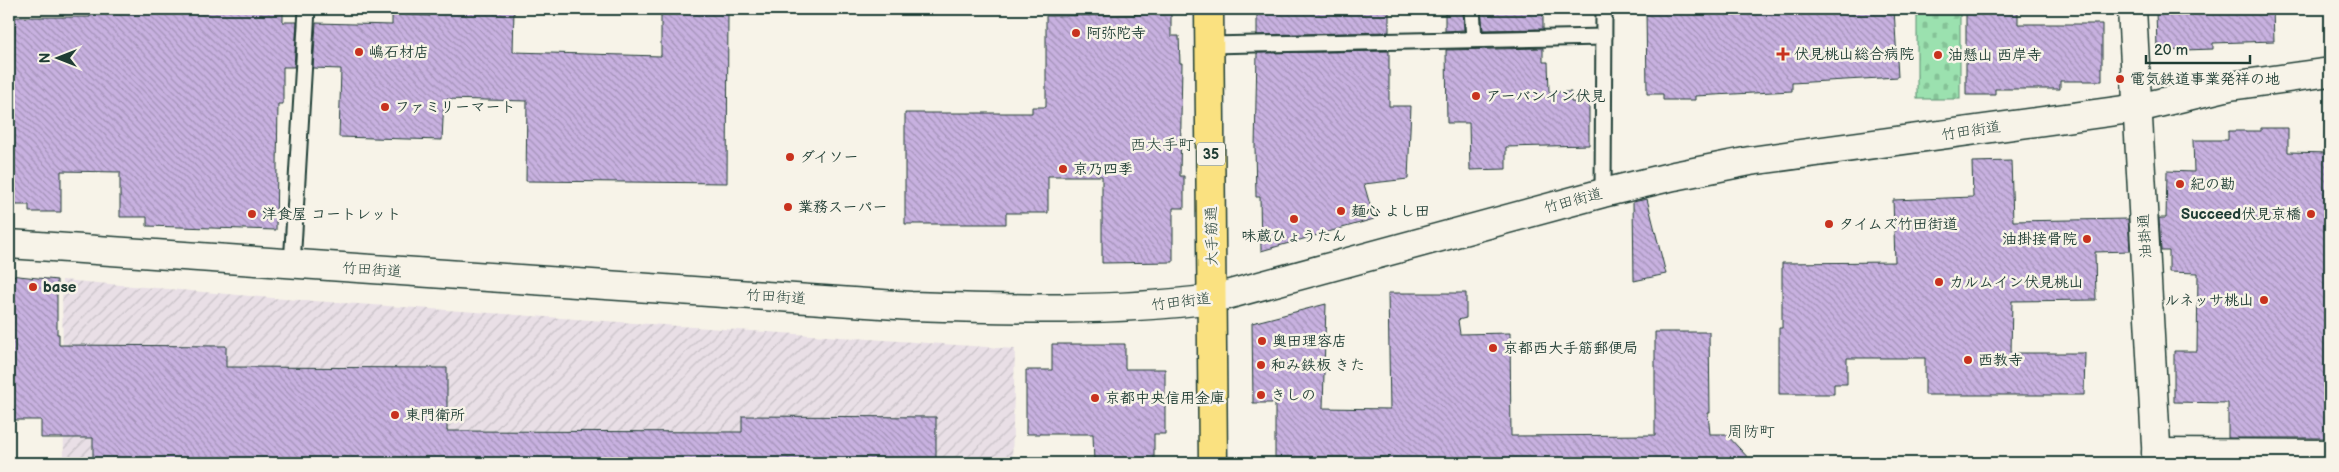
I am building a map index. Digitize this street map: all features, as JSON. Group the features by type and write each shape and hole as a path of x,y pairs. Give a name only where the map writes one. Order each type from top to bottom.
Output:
{"main road":[{"name":"大手筋通","path":"1210,9 1213,463"},
{"name":"油掛通","path":"2132,9 2156,458"},
{"name":"竹田街道","path":"9,244 292,265 910,306 997,309 1159,306 1212,299 1603,193 1750,161 2138,108 2230,86 2330,72"},
{"path":"2156,458 2330,454"}],"lane":[{"path":"292,265 307,9"},
{"path":"1472,9 1474,39"},
{"path":"1603,193 1604,9"},
{"path":"1210,45 1604,37"}],"shaded area":[{"path":"62,280 284,299 1015,349 1012,463 64,463"}],"green space":[{"name":"油懸山 西岸寺","path":"1917,9 1960,9 1960,99 1917,99"}],"building":[{"path":"90,9 283,9 283,22 297,22 294,67 283,67 283,104 278,104 276,230 147,226 147,217 120,217 120,172 61,171 61,212 29,212 29,205 9,205 9,92 13,92 15,17 90,17"},
{"path":"514,9 513,52 661,56 661,9 728,9 727,183 526,181 527,101 444,99 442,140 339,137 341,69 313,68 316,23 392,25 392,14 430,16 430,10"},
{"path":"1257,9 1389,9 1389,32 1257,35"},
{"path":"1445,9 1463,9 1464,30 1445,31"},
{"path":"1481,9 1543,9 1543,29 1483,30"},
{"path":"1646,9 1894,9 1898,77 1792,83 1792,91 1695,96 1695,100 1663,100 1663,94 1647,94"},
{"path":"1966,9 2018,9 2018,24 2102,24 2102,81 2060,81 2060,89 1995,89 1995,95 1966,95"},
{"path":"2156,9 2273,9 2274,41 2213,43 2213,49 2157,51"},
{"path":"1171,14 1171,36 1179,36 1180,63 1182,63 1180,176 1184,176 1184,208 1173,208 1173,262 1102,263 1102,176 1048,176 1048,213 1006,213 1006,224 905,224 905,113 1032,113 1032,107 1046,107 1046,16"},
{"path":"1543,48 1543,62 1548,62 1549,92 1571,92 1571,102 1589,102 1589,145 1506,147 1506,169 1470,170 1469,123 1447,123 1446,50"},
{"path":"1389,51 1389,106 1411,106 1408,179 1364,184 1374,219 1261,251 1260,197 1256,197 1257,53"},
{"path":"2261,128 2288,128 2288,152 2330,153 2330,438 2228,438 2228,403 2174,402 2174,351 2197,351 2198,273 2169,272 2169,251 2161,251 2159,218 2166,218 2167,171 2194,172 2193,140 2228,140 2228,131 2261,131"},
{"path":"2011,161 2013,221 2128,219 2130,251 2095,252 2096,300 2012,301 2011,353 2085,353 2084,395 1925,395 1925,358 1847,358 1847,384 1834,384 1834,394 1779,394 1779,328 1782,328 1782,263 1895,262 1893,200 1973,197 1972,162"},
{"path":"1647,199 1666,274 1634,281 1633,202"},
{"path":"9,275 57,280 57,334 59,334 59,345 226,346 226,367 447,368 447,431 742,432 742,416 936,417 936,463 93,463 93,438 41,438 41,420 9,420"},
{"path":"1388,293 1466,293 1466,318 1458,320 1460,334 1510,333 1511,436 1655,435 1655,332 1709,332 1710,413 1708,413 1710,434 1726,434 1753,463 1388,463 1388,457 1275,457 1275,403 1253,403 1252,323 1326,304 1323,408 1390,409"},
{"path":"1052,344 1125,344 1125,369 1165,369 1165,434 1154,434 1154,463 1094,463 1093,434 1026,434 1026,370 1052,370"}],"place":[{"name":"阿弥陀寺","path":"1076,33"},
{"name":"嶋石材店","path":"359,52"},
{"name":"伏見桃山総合病院","path":"1783,54"},
{"name":"油懸山 西岸寺","path":"1938,55"},
{"name":"電気鉄道事業発祥の地","path":"2120,79"},
{"name":"アーバンイン伏見","path":"1476,96"},
{"name":"ファミリーマート","path":"385,107"},
{"name":"ダイソー","path":"790,157"},
{"name":"京乃四季","path":"1063,169"},
{"name":"紀の勘","path":"2180,184"},
{"name":"業務スーパー","path":"788,207"},
{"name":"麺心 よし田","path":"1341,211"},
{"name":"洋食屋 コートレット","path":"252,214"},
{"name":"Succeed伏見京橋","path":"2311,214"},
{"name":"味蔵ひょうたん","path":"1294,219"},
{"name":"タイムズ竹田街道","path":"1829,224"},
{"name":"油掛接骨院","path":"2087,239"},
{"name":"カルムイン伏見桃山","path":"1939,282"},
{"name":"base","path":"33,287"},
{"name":"ルネッサ桃山","path":"2264,300"},
{"name":"奥田理容店","path":"1262,341"},
{"name":"京都西大手筋郵便局","path":"1493,348"},
{"name":"西教寺","path":"1968,360"},
{"name":"和み鉄板 きた","path":"1261,365"},
{"name":"きしの","path":"1261,395"},
{"name":"京都中央信用金庫","path":"1095,398"},
{"name":"東門衛所","path":"395,415"}],"district":[{"name":"西大手町","path":"1162,145"},
{"name":"周防町","path":"1751,432"}]}
